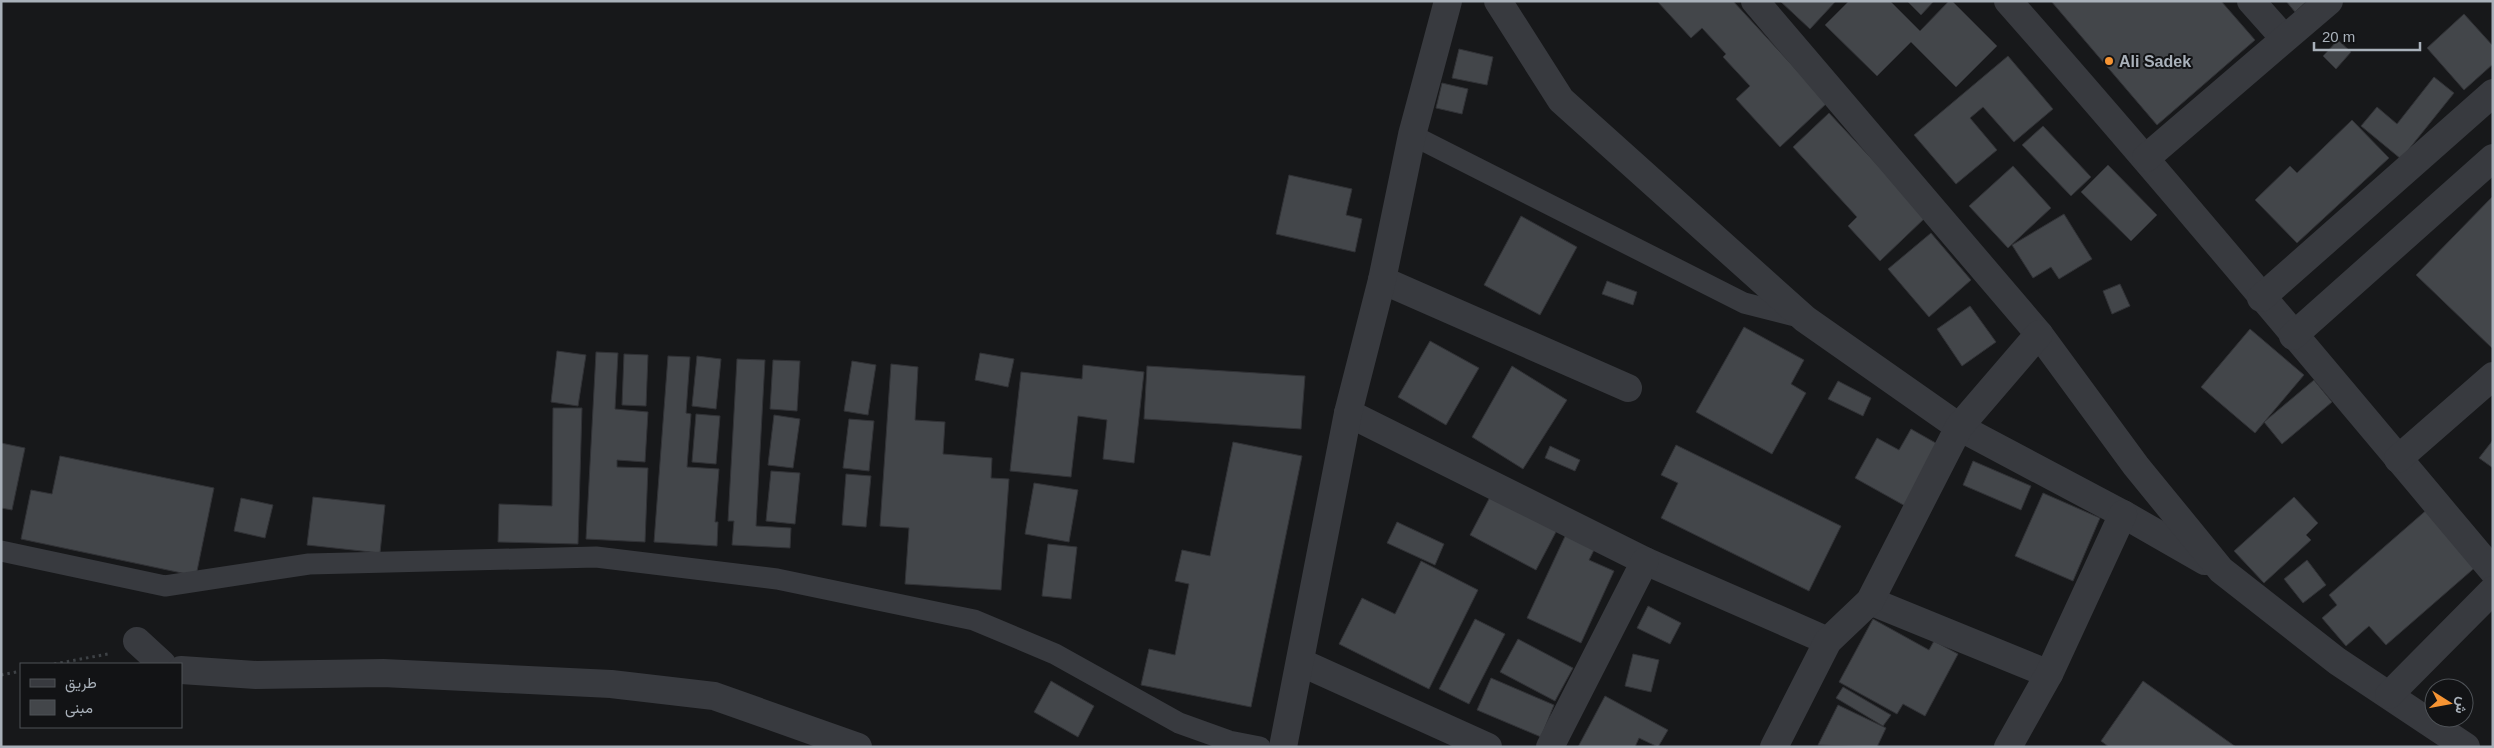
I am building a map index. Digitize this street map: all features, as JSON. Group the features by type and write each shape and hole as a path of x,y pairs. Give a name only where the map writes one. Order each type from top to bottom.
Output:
{"street":[{"path":"1283,747 1348,413 1382,280 1412,135 1448,1"},
{"path":"1498,1 1561,100 1805,318 1959,427 2123,514 2221,570 2337,661 2466,747"},
{"path":"1755,1 2039,334 2136,466 2221,570"},
{"path":"2008,1 2146,158 2261,298 2493,571"},
{"path":"2251,1 2284,38"},
{"path":"2146,158 2329,1"},
{"path":"2261,298 2493,93"},
{"path":"2293,336 2493,158"},
{"path":"1382,280 1628,388"},
{"path":"1774,747 1828,641 1870,601 1959,427 2039,334"},
{"path":"2398,459 2493,376"},
{"path":"1348,413 1645,561 1828,641"},
{"path":"2008,747 2049,674 2123,514"},
{"path":"1550,747 1645,561"},
{"path":"2389,695 2493,590"},
{"path":"1870,601 2049,674"},
{"path":"137,641 161,663"},
{"path":"1300,662 1488,747"},
{"path":"182,670 256,675 383,674 620,685 714,696 858,747"}],"lane":[{"path":"1412,135 1744,303 1805,318"},
{"path":"1,551 164,586 309,564 596,557 777,579 974,620 1055,654 1179,723 1230,741 1260,747"}],"path":[{"path":"1,675 20,671"}],"building":[{"path":"1657,1 1733,1 1827,103 1780,147 1736,99 1750,86 1723,57 1726,54 1702,28 1691,38"},
{"path":"1780,1 1836,1 1810,29"},
{"path":"1849,1 1890,1 1920,31 1949,1 1952,1 1997,46 1956,87 1911,42 1877,76 1825,25"},
{"path":"1907,1 1934,1 1921,15"},
{"path":"2051,1 2221,1 2255,40 2157,125"},
{"path":"2286,1 2307,1 2295,12"},
{"path":"2464,14 2493,46 2493,64 2464,90 2427,48"},
{"path":"2338,40 2351,52 2336,69 2323,56"},
{"path":"1459,49 1493,57 1487,85 1452,78"},
{"path":"2008,56 2053,109 2014,142 1983,107 1970,118 1997,150 1956,184 1914,135"},
{"path":"2434,77 2454,93 2401,159 2361,126 2377,107 2397,124"},
{"path":"1442,83 1468,89 1462,114 1436,108"},
{"path":"1829,113 1926,217 1880,261 1848,226 1857,217 1793,147"},
{"path":"2352,120 2389,158 2297,243 2255,200 2290,166 2297,173"},
{"path":"2043,126 2091,177 2071,196 2022,145"},
{"path":"2108,165 2157,215 2131,241 2081,192"},
{"path":"2013,166 2051,208 2008,248 1969,206"},
{"path":"1289,175 1352,189 1346,215 1362,219 1355,252 1276,234"},
{"path":"2493,196 2493,349 2416,275"},
{"path":"2064,214 2092,259 2059,279 2051,267 2033,278 2012,245"},
{"path":"1521,216 1577,247 1540,315 1484,285"},
{"path":"1931,233 1971,280 1929,317 1888,269"},
{"path":"1607,281 1637,292 1633,305 1602,294"},
{"path":"2120,284 2130,306 2112,314 2103,291"},
{"path":"1970,306 1996,342 1962,366 1937,329"},
{"path":"1744,327 1804,360 1791,384 1806,393 1772,454 1696,412"},
{"path":"2250,329 2304,375 2255,433 2201,387"},
{"path":"1430,341 1479,368 1446,425 1398,397"},
{"path":"557,351 586,355 578,406 551,402"},
{"path":"596,352 618,353 615,409 648,412 645,462 617,460 617,467 648,468 645,542 586,539"},
{"path":"980,353 1014,359 1008,387 975,380"},
{"path":"624,354 648,355 646,406 622,405"},
{"path":"668,356 690,357 686,413 691,414 687,467 719,469 715,522 718,522 717,546 654,542"},
{"path":"697,356 721,359 716,409 692,406"},
{"path":"737,359 765,360 756,526 791,528 790,548 732,545 734,521 728,521"},
{"path":"773,360 800,361 797,411 770,409"},
{"path":"852,361 876,365 868,415 844,411"},
{"path":"891,364 918,367 915,420 945,422 943,454 992,458 991,478 1009,479 1001,590 905,584 909,528 880,526"},
{"path":"1083,365 1144,372 1134,463 1103,459 1107,420 1078,416 1071,477 1010,471 1021,372 1082,379"},
{"path":"1147,366 1305,376 1301,429 1144,419"},
{"path":"1512,366 1567,400 1523,469 1472,437"},
{"path":"2314,380 2332,402 2282,444 2264,422"},
{"path":"1838,381 1871,398 1863,416 1828,399"},
{"path":"553,408 582,408 578,544 498,542 499,504 552,506"},
{"path":"696,414 720,416 716,464 692,462"},
{"path":"774,415 800,419 793,468 768,465"},
{"path":"849,419 874,421 869,471 843,468"},
{"path":"1911,429 1941,446 1907,507 1855,478 1877,438 1899,450"},
{"path":"2493,440 2493,468 2479,458"},
{"path":"1233,442 1302,456 1251,707 1141,685 1149,649 1175,655 1189,584 1175,581 1182,550 1210,556"},
{"path":"1,443 25,448 12,510 1,508"},
{"path":"1676,445 1841,526 1809,591 1661,518 1678,483 1661,475"},
{"path":"1550,446 1580,460 1575,471 1545,458"},
{"path":"60,456 214,488 196,576 21,539 31,490 52,494"},
{"path":"1973,461 2031,486 2021,510 1963,485"},
{"path":"771,471 800,473 795,524 766,521"},
{"path":"846,474 871,476 866,527 842,525"},
{"path":"1034,483 1078,490 1069,542 1025,534"},
{"path":"2043,493 2100,518 2073,581 2015,556"},
{"path":"1491,495 1557,530 1536,570 1470,535"},
{"path":"313,497 385,505 380,553 307,545"},
{"path":"2294,497 2318,523 2306,535 2311,540 2264,583 2234,551"},
{"path":"241,498 273,505 265,538 234,531"},
{"path":"2430,507 2479,564 2386,645 2369,626 2346,646 2322,618 2337,605 2329,595"},
{"path":"1397,522 1444,544 1435,565 1387,543"},
{"path":"1567,532 1596,546 1589,560 1614,571 1581,643 1527,618"},
{"path":"1048,544 1077,547 1071,599 1042,596"},
{"path":"2307,560 2326,585 2303,603 2284,579"},
{"path":"1421,561 1478,590 1429,689 1339,644 1362,598 1395,614"},
{"path":"1648,606 1681,623 1670,644 1637,628"},
{"path":"1475,619 1505,634 1469,704 1439,689"},
{"path":"1873,619 1929,650 1934,641 1958,654 1925,716 1903,704 1897,714 1839,682"},
{"path":"1518,639 1573,668 1555,701 1500,672"},
{"path":"1633,654 1659,660 1651,692 1625,686"},
{"path":"1491,678 1554,705 1541,737 1477,710"},
{"path":"1051,681 1094,706 1078,737 1034,712"},
{"path":"2143,681 2236,747 2109,747 2101,741"},
{"path":"1843,687 1891,715 1883,726 1836,698"},
{"path":"1605,696 1668,730 1658,747 1639,738 1635,747 1578,747"},
{"path":"1838,705 1886,728 1877,747 1818,745"}],"place":[{"name":"Ali Sadek","path":"2109,61"}]}
